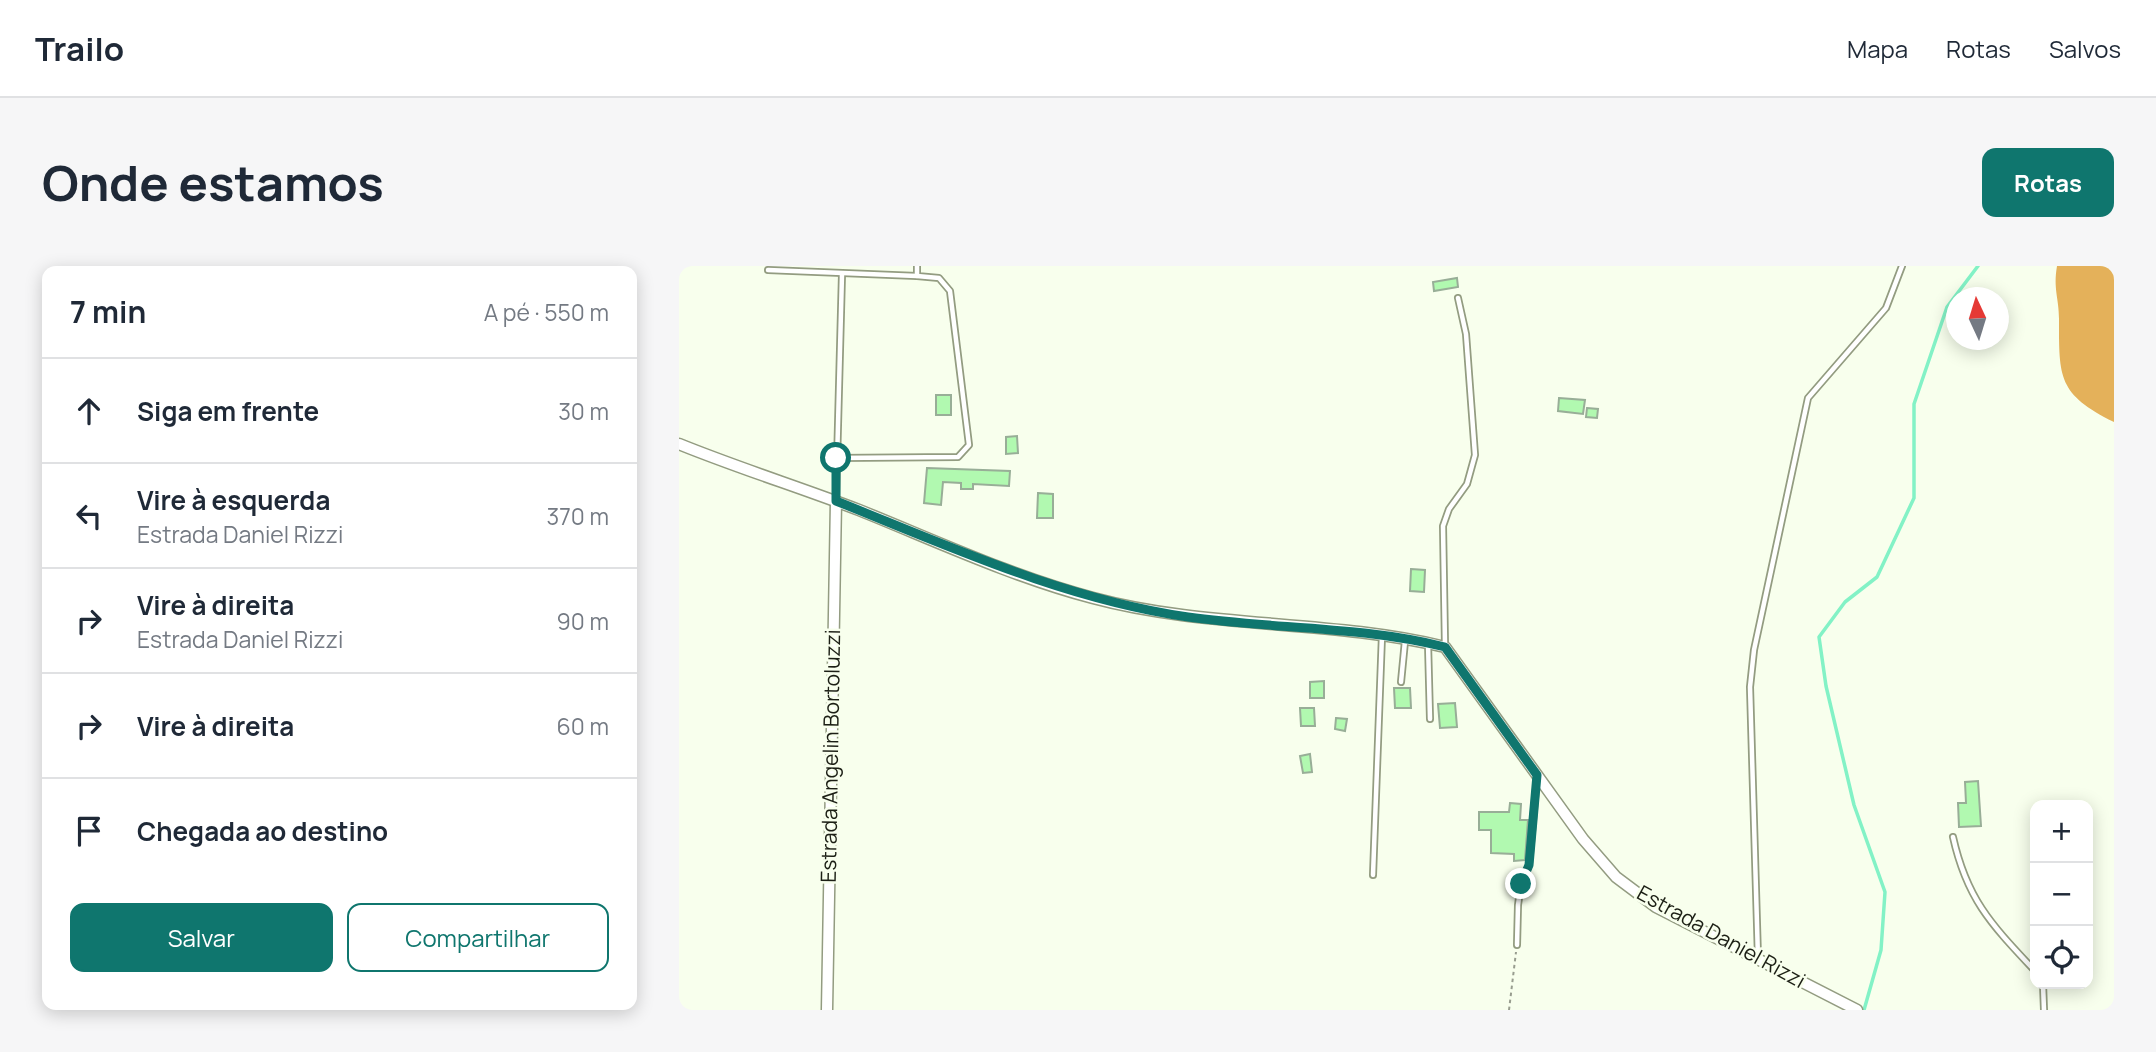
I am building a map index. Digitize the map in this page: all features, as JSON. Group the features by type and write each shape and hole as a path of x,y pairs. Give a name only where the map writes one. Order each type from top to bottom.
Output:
{"street":[{"path":"679,444 836,501 1020,574 1093,598 1188,617 1382,635 1445,647"},
{"name":"Estrada Angelin Bortoluzzi","path":"827,1010 836,501"},
{"name":"Estrada Daniel Rizzi","path":"1445,647 1583,839 1616,877 1656,906 1757,961 1857,1010"}],"lane":[{"path":"917,266 917,276"},
{"path":"1757,961 1750,687 1754,650 1808,398 1886,308 1902,266"},
{"path":"768,270 939,278 950,291 969,445 958,457 836,458"},
{"path":"836,501 842,274"},
{"path":"1445,647 1443,526 1449,509 1468,484 1475,455 1466,334 1458,298"},
{"path":"1373,875 1382,635"},
{"path":"1401,682 1406,638"},
{"path":"1429,643 1430,719"},
{"path":"1517,945 1518,905 1521,884 1529,865 1537,775"},
{"path":"1953,836 1961,872 1978,907 2030,965"},
{"path":"2043,989 2044,1010"}],"path":[{"path":"1509,1010 1517,945"}],"shaded area":[{"path":"2057,266 2114,266 2114,422 2082,402 2065,382 2060,356"}],"building":[{"path":"1457,278 1458,287 1434,291 1433,282"},
{"path":"936,395 951,395 951,415 936,415"},
{"path":"1559,398 1585,400 1583,414 1558,411"},
{"path":"1587,408 1598,409 1597,418 1586,417"},
{"path":"1017,436 1018,453 1006,454 1006,437"},
{"path":"927,468 1010,471 1009,486 973,484 973,489 961,489 961,483 943,482 941,505 924,503"},
{"path":"1038,493 1053,494 1053,518 1037,518"},
{"path":"1411,569 1425,570 1424,592 1410,591"},
{"path":"1324,681 1324,698 1310,698 1310,682"},
{"path":"1394,688 1410,688 1411,708 1395,708"},
{"path":"1455,703 1457,727 1440,728 1438,704"},
{"path":"1300,708 1314,708 1315,726 1301,726"},
{"path":"1336,718 1347,719 1345,731 1335,729"},
{"path":"1310,754 1312,772 1303,773 1300,756"},
{"path":"1978,781 1981,826 1959,827 1958,803 1966,803 1965,782"},
{"path":"1510,803 1521,804 1520,820 1528,820 1525,860 1514,861 1514,854 1491,853 1491,830 1479,830 1479,812 1509,812"}],"waterway":[{"path":"1864,1010 1881,950 1885,892 1854,805 1826,686 1819,637 1845,602 1877,577 1914,498 1914,404 1947,307 1978,266"}],"route":[{"path":"836,458 836,501 1020,574 1093,598 1188,617 1406,638 1445,647 1537,775 1535,822 1529,865 1521,884"}]}
